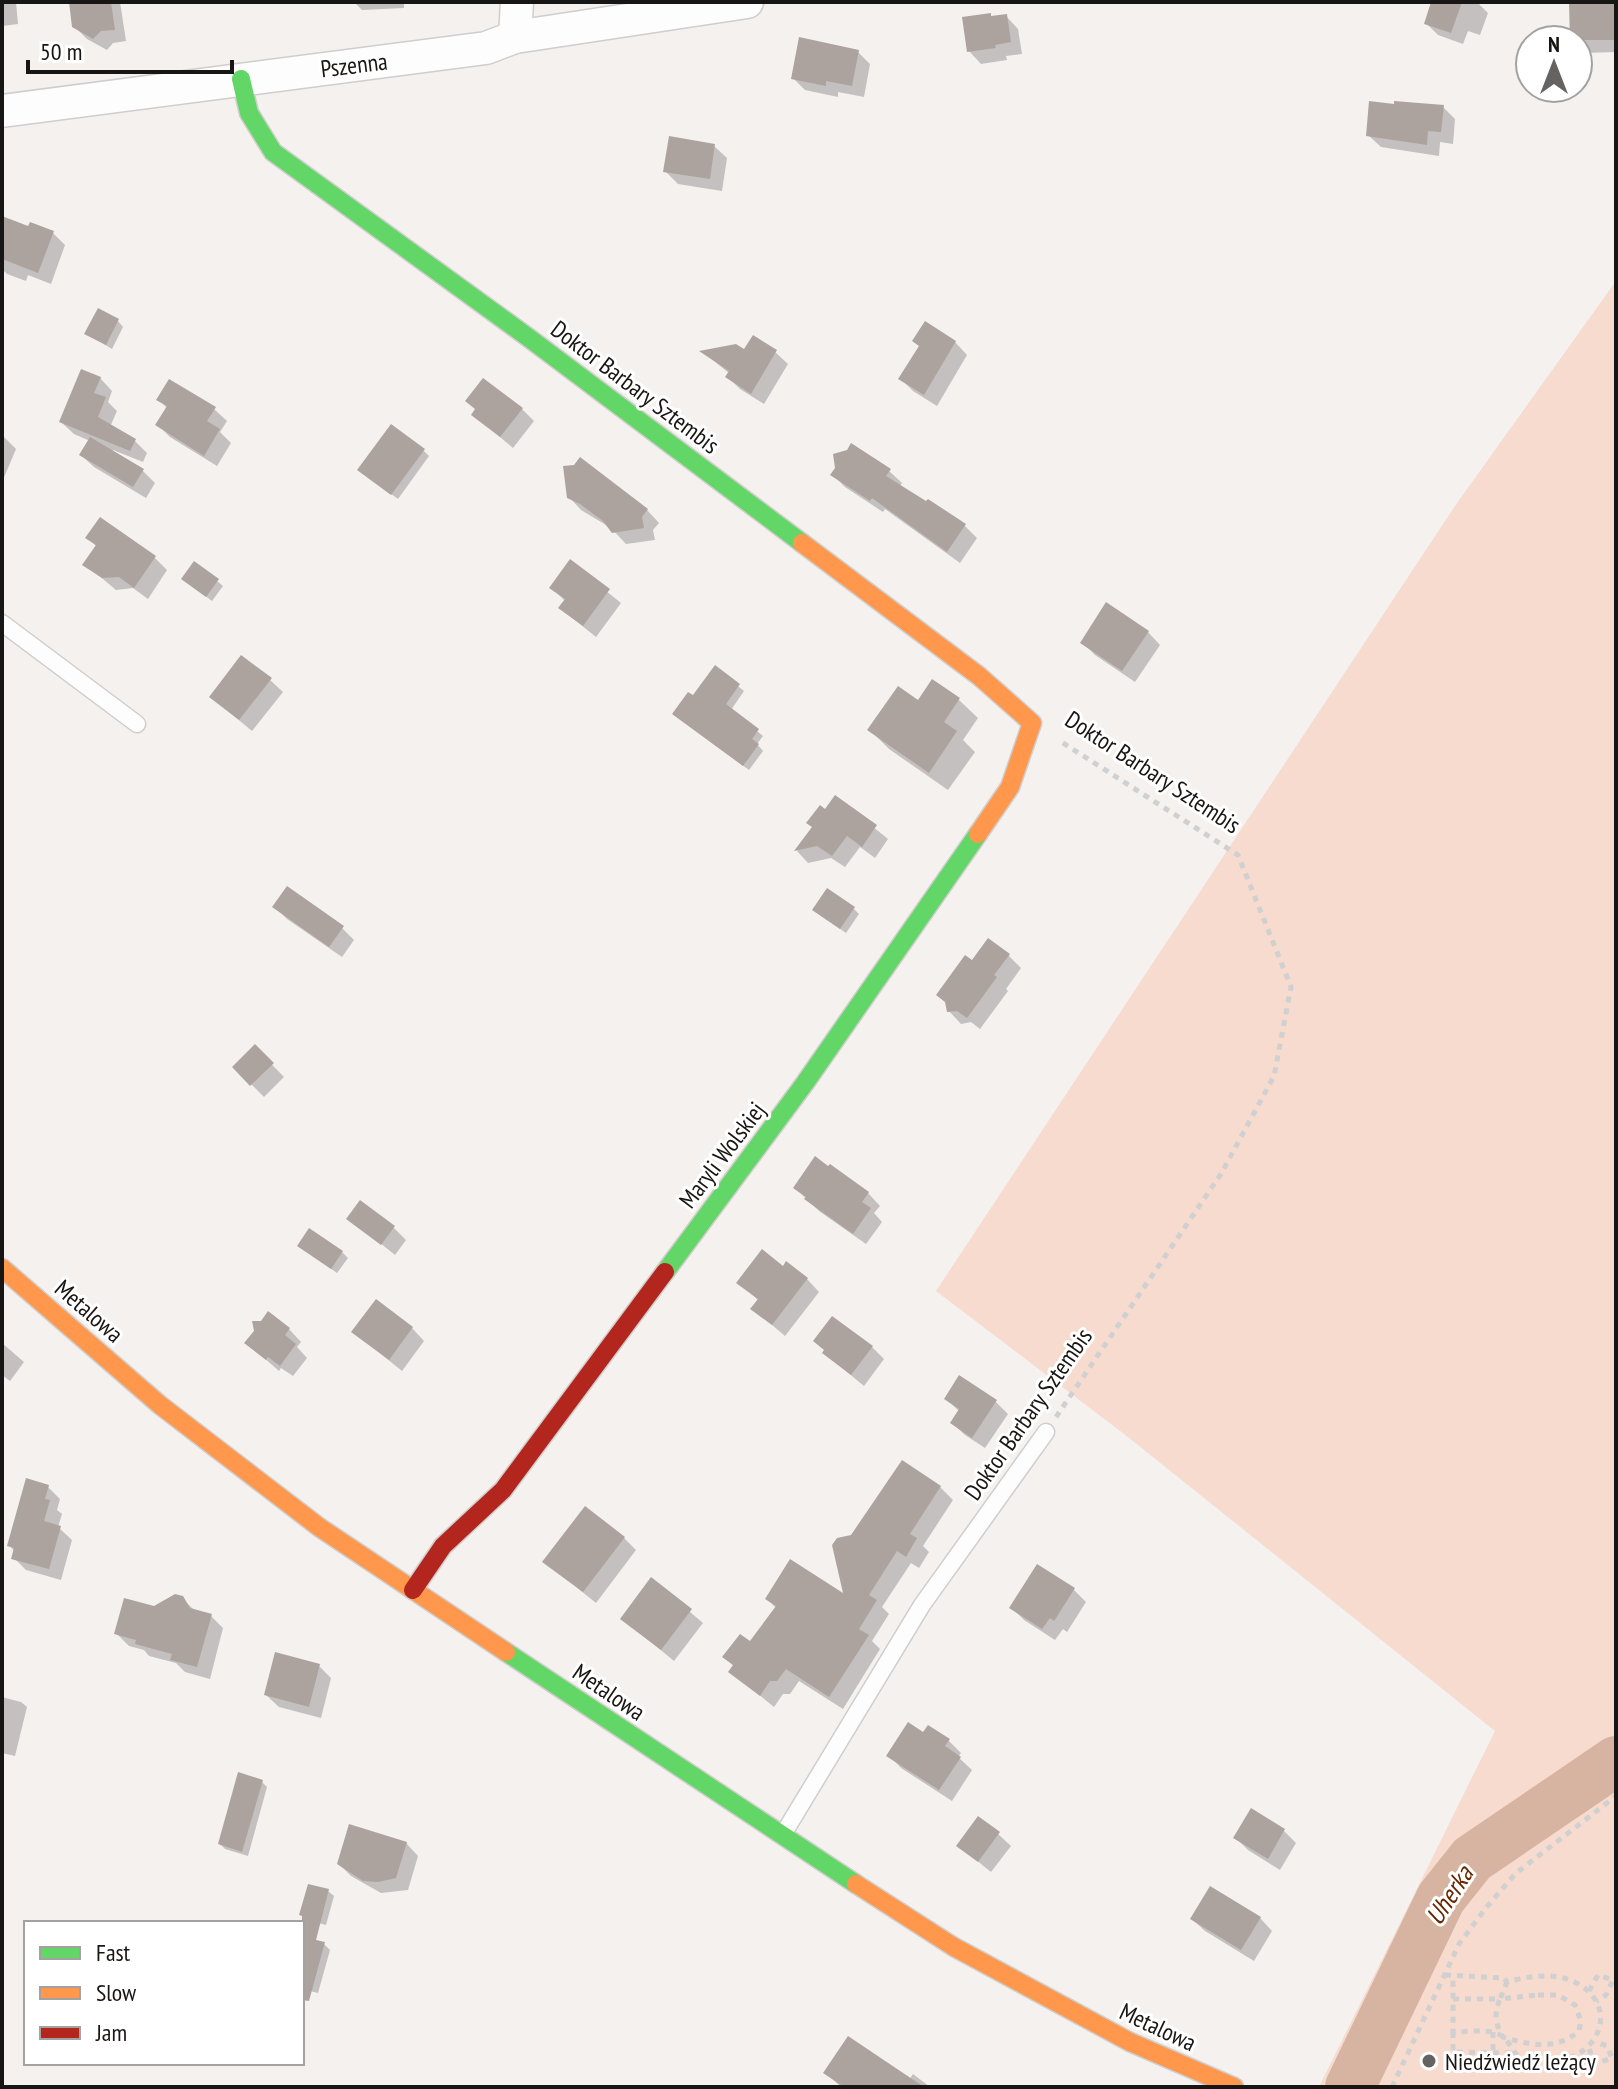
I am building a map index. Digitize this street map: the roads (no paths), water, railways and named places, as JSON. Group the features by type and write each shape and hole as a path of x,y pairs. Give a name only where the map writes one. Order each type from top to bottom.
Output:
{"street":[{"path":"515,37 517,2"},
{"name":"Pszenna","path":"2,111 486,48 515,37 747,2"},
{"name":"Doktor Barbary Sztembis","path":"241,79 249,113 273,152 529,338 942,647 1032,723"},
{"name":"Maryli Wolskiej","path":"413,1590 443,1546 503,1490 805,1083 1010,787 1032,723"},
{"name":"Metalowa","path":"2,1268 193,1431 319,1527 782,1836 954,1947 1130,2042 1234,2087"}],"lane":[{"path":"2,623 137,724"},
{"name":"Doktor Barbary Sztembis","path":"782,1836 922,1605 1046,1432"}],"waterway":[{"name":"Uherka","path":"1350,2087 1441,1898 1472,1859 1616,1761"}],"place":[{"name":"Niedźwiedź leżący","path":"1429,2061"}]}
